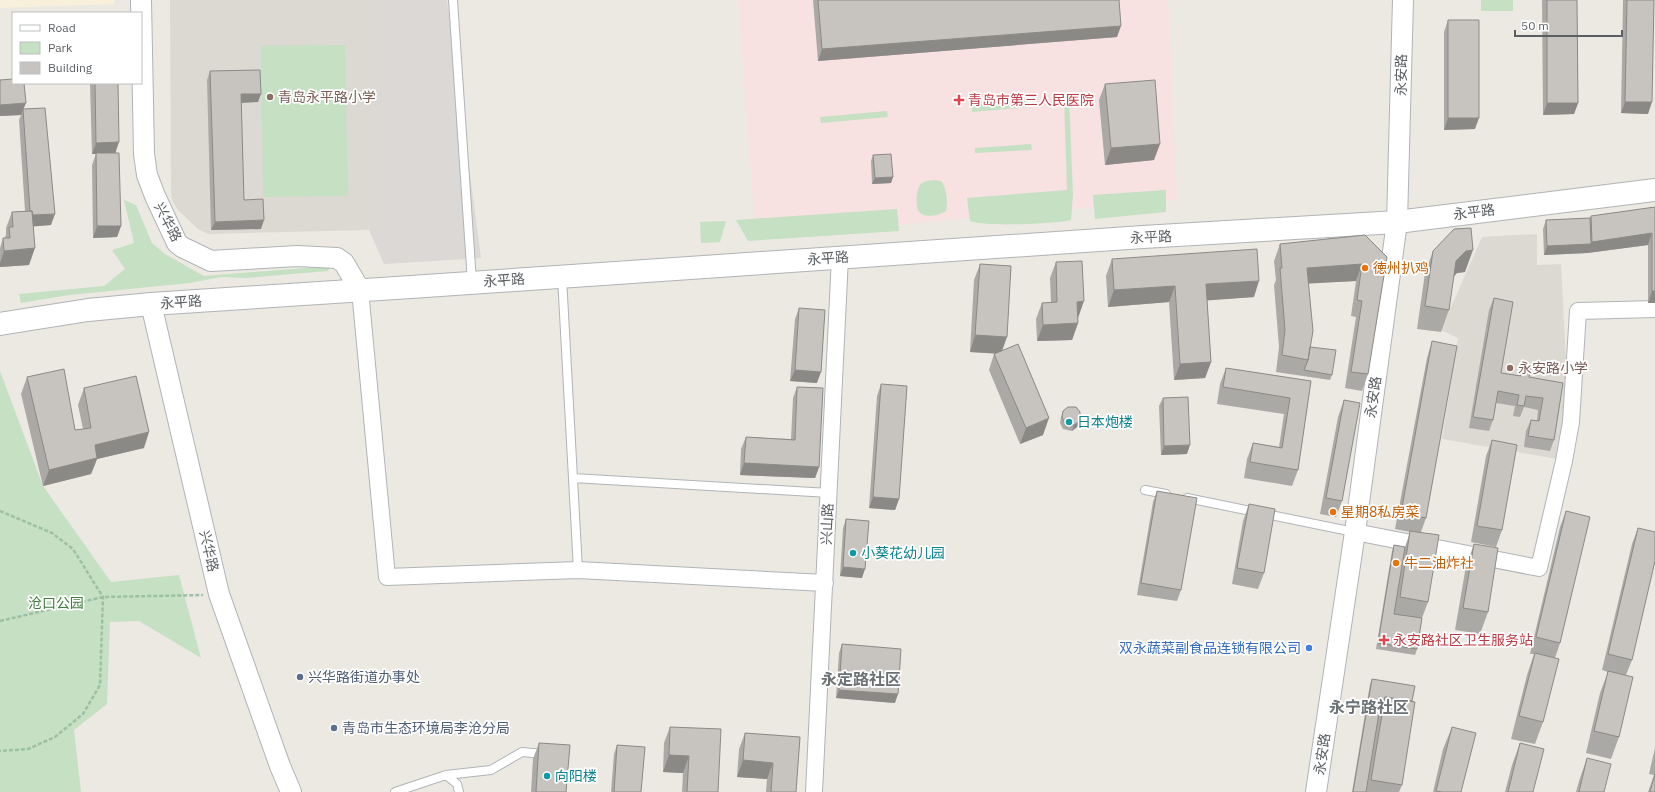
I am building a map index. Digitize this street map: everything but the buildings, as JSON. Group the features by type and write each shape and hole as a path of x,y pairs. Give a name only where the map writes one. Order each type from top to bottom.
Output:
{"main road":[{"name":"永平路","path":"0,324 88,310 151,304 840,257 1397,222 1655,190"}],"street":[{"name":"兴华路","path":"141,0 141,12"},
{"name":"永安路","path":"1316,792 1355,532 1397,222 1403,0"},
{"name":"兴华路","path":"142,70 144,154 147,175 154,196 177,243 210,261 297,256 337,258 344,263 360,290"},
{"name":"兴山路","path":"814,792 840,257"},
{"path":"360,290 387,577 578,570 824,583"},
{"name":"兴华路","path":"151,304 219,594 280,766 291,792"},
{"path":"1355,532 1539,568 1564,461 1571,422 1578,311 1655,309"}],"lane":[{"path":"453,0 472,282"},
{"path":"562,276 578,570"},
{"path":"573,478 829,493"},
{"path":"1145,490 1355,532"},
{"path":"395,792 446,775 491,770 522,752 550,754"},
{"path":"446,775 457,784 459,792"}],"path":[{"path":"0,511 52,533 73,549 103,597 100,685 83,714 55,737 28,749 0,751"},
{"path":"0,621 103,597 219,594"}],"shaded area":[{"path":"0,0 114,0 114,4 0,8"},
{"name":"青岛永平路小学","path":"170,0 369,0 369,230 208,234 198,229 178,210 172,200 171,191"},
{"path":"369,0 447,0 481,258 384,264 369,230"},
{"name":"青岛市第三人民医院","path":"738,0 1168,0 1177,200 756,237"},
{"name":"永安路小学","path":"1537,234 1537,265 1561,264 1568,399 1557,459 1442,439 1458,338 1441,330 1482,237"}],"green space":[{"path":"1481,0 1513,0 1513,11 1481,11"},
{"path":"345,45 348,196 263,197 261,46"},
{"path":"1064,99 1069,99 1073,194 1071,220 1051,223 1020,224 989,224 970,221 967,198 1067,190"},
{"path":"1029,100 1029,107 972,112 971,105"},
{"path":"887,111 888,117 821,123 820,117"},
{"path":"1031,144 1032,150 975,153 975,148"},
{"path":"937,180 942,182 946,192 946,211 932,216 922,214 919,212 917,206 918,189 924,182"},
{"path":"1166,190 1166,212 1095,219 1093,195"},
{"path":"124,200 136,205 152,243 165,254 204,276 330,266 328,271 246,278 221,277 190,283 69,295 21,303 19,294 104,286 125,269 112,250 134,243"},
{"path":"897,209 899,231 748,241 736,220"},
{"path":"726,221 720,242 701,243 700,222"},
{"name":"沧口公园","path":"0,371 43,486 111,582 179,575 201,658 139,621 110,622 107,704 74,730 81,792 0,792"}],"place":[{"name":"青岛永平路小学","path":"270,97"},
{"name":"青岛市第三人民医院","path":"959,100"},
{"name":"徳州扒鸡","path":"1365,268"},
{"name":"永安路小学","path":"1510,368"},
{"name":"日本炮楼","path":"1069,422"},
{"name":"星期8私房菜","path":"1333,512"},
{"name":"小葵花幼儿园","path":"853,553"},
{"name":"牛二油炸社","path":"1396,563"},
{"name":"永安路社区卫生服务站","path":"1384,640"},
{"name":"双永蔬菜副食品连锁有限公司","path":"1309,648"},
{"name":"兴华路街道办事处","path":"300,677"},
{"name":"青岛市生态环境局李沧分局","path":"334,728"},
{"name":"向阳楼","path":"547,776"}],"district":[{"name":"永定路社区","path":"861,679"},
{"name":"永宁路社区","path":"1369,707"}]}
